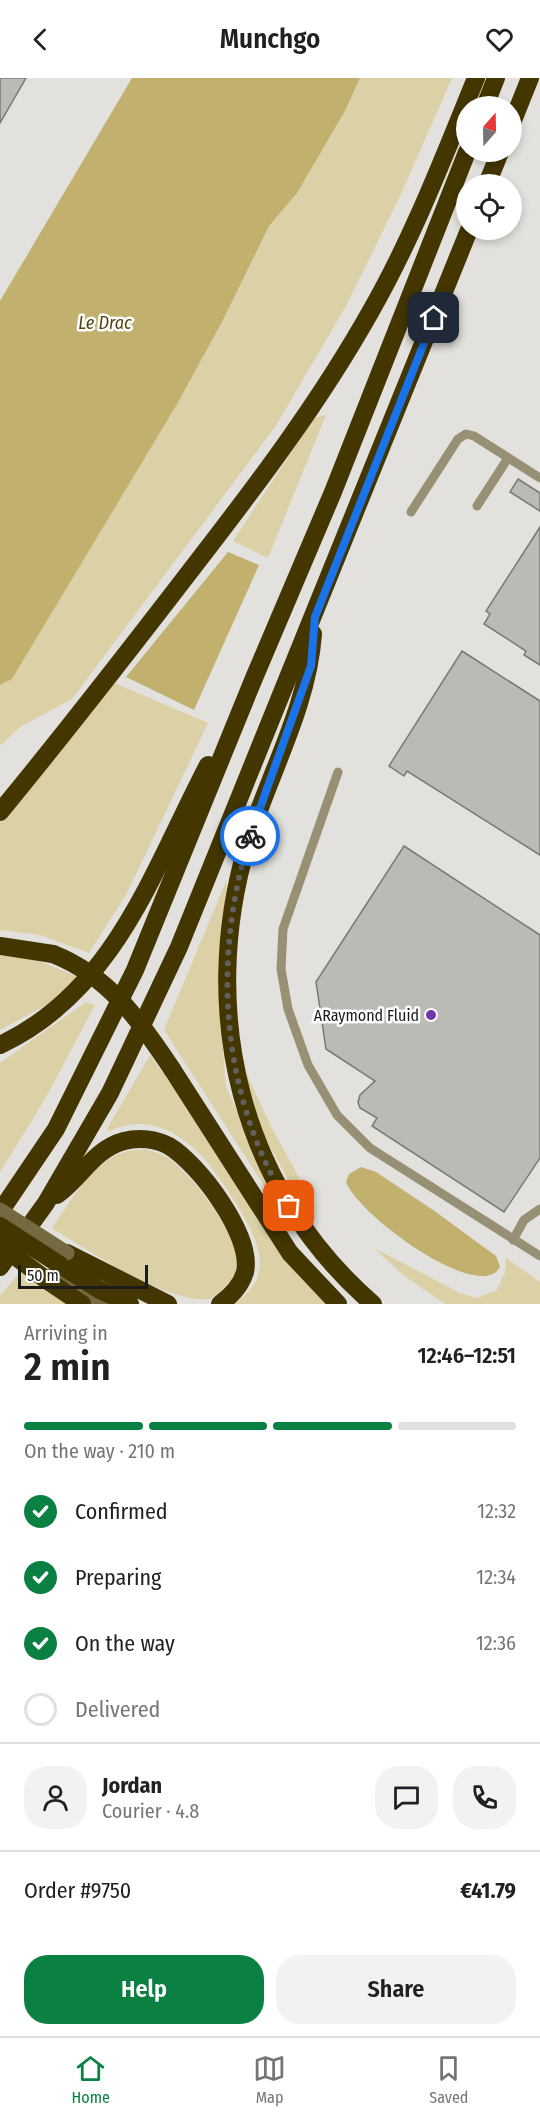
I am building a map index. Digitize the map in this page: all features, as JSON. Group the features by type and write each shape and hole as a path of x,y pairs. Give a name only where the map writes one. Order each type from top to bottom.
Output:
{"highway":[{"path":"0,812 108,678 221,531 320,394 373,307 418,220 476,78"},
{"path":"489,96 496,78"},
{"path":"522,98 530,78"},
{"path":"0,1211 56,1129 135,970 254,678 333,492 463,162"},
{"path":"0,1267 46,1203 126,1062 179,947 315,617 465,240"},
{"path":"315,617 311,666 253,827 236,893 227,963 230,1034 236,1075 249,1124 276,1186 301,1225 329,1262 373,1304"},
{"path":"0,1045 39,1024 56,1011 83,986 104,959 163,857 254,678"},
{"path":"0,946 53,954 81,966 108,986 144,1028 172,1069 290,1253 338,1304"},
{"path":"46,1203 64,1190 102,1151 116,1144 145,1139 168,1145 188,1162 208,1185 225,1208 242,1243 246,1266 241,1281 229,1297 220,1304"},
{"path":"0,1227 57,1269 82,1304"},
{"path":"0,1244 130,1304"},
{"path":"57,1269 168,1304"}],"main road":[{"path":"0,1211 57,1269 102,1304"},
{"path":"57,1269 140,1304"}],"lane":[{"path":"411,512 459,439 466,434 474,436 540,478"},
{"path":"477,506 508,458"},
{"path":"338,772 283,929 281,969 288,1009 308,1065 337,1115 370,1148 540,1256"},
{"path":"513,1240 524,1220 540,1209"}],"shaded area":[{"path":"360,78 452,78 401,194 346,306 275,427 72,699 20,727 0,746 0,685 12,679 176,406 222,322 269,226 297,193 345,111"},
{"path":"326,415 268,558 233,541 314,418"},
{"path":"112,682 208,723 127,893 89,953 40,935 0,930 0,823"},
{"path":"227,879 219,1000 226,1087 284,1217 164,1030"},
{"path":"0,955 37,960 78,977 54,1001 0,1030"},
{"path":"86,1002 95,1005 45,1099 0,1172 0,1063"},
{"path":"150,1055 329,1304 233,1304 248,1292 256,1280 260,1266 254,1237 220,1178 195,1149 165,1129 148,1125 130,1125 110,1131 107,1129"},
{"path":"242,1065 273,1130 317,1210 289,1181 265,1138"},
{"path":"147,1150 166,1157 179,1167 212,1206 230,1237 235,1251 236,1269 228,1284 210,1299 192,1298 151,1285 107,1262 52,1228 90,1175 102,1164 130,1151"},
{"path":"374,1248 460,1293 477,1298 497,1290 505,1272 506,1258 540,1282 540,1304 445,1304 402,1274"},
{"path":"20,1272 71,1304 0,1304 0,1296"}],"water":[{"name":"Le Drac","path":"132,78 360,78 345,111 297,193 269,226 222,322 176,406 12,679 0,685 0,301"},
{"path":"228,552 259,565 194,710 126,677"},
{"path":"361,1167 376,1172 433,1210 496,1256 500,1267 488,1275 469,1274 446,1266 421,1252 373,1215 356,1197 346,1182 349,1174"}],"building":[{"path":"0,78 26,78 0,123"},
{"path":"518,479 540,493 540,511 510,492"},
{"path":"540,527 540,665 524,655 526,651 484,624 490,614 486,611"},
{"path":"462,651 540,701 540,855 407,771 404,776 389,766"},
{"name":"ARaymond Fluid","path":"404,846 540,935 540,1158 504,1212 372,1126 377,1118 360,1108 358,1102 360,1095 375,1081 326,1049 316,982"}],"way so far":[{"path":"250,836 231,919 227,963 230,1034 236,1075 249,1124 276,1186 289,1206"}],"place":[{"name":"ARaymond Fluid","path":"431,1015"}],"route":[{"path":"250,836 311,666 315,617 434,318"}]}
